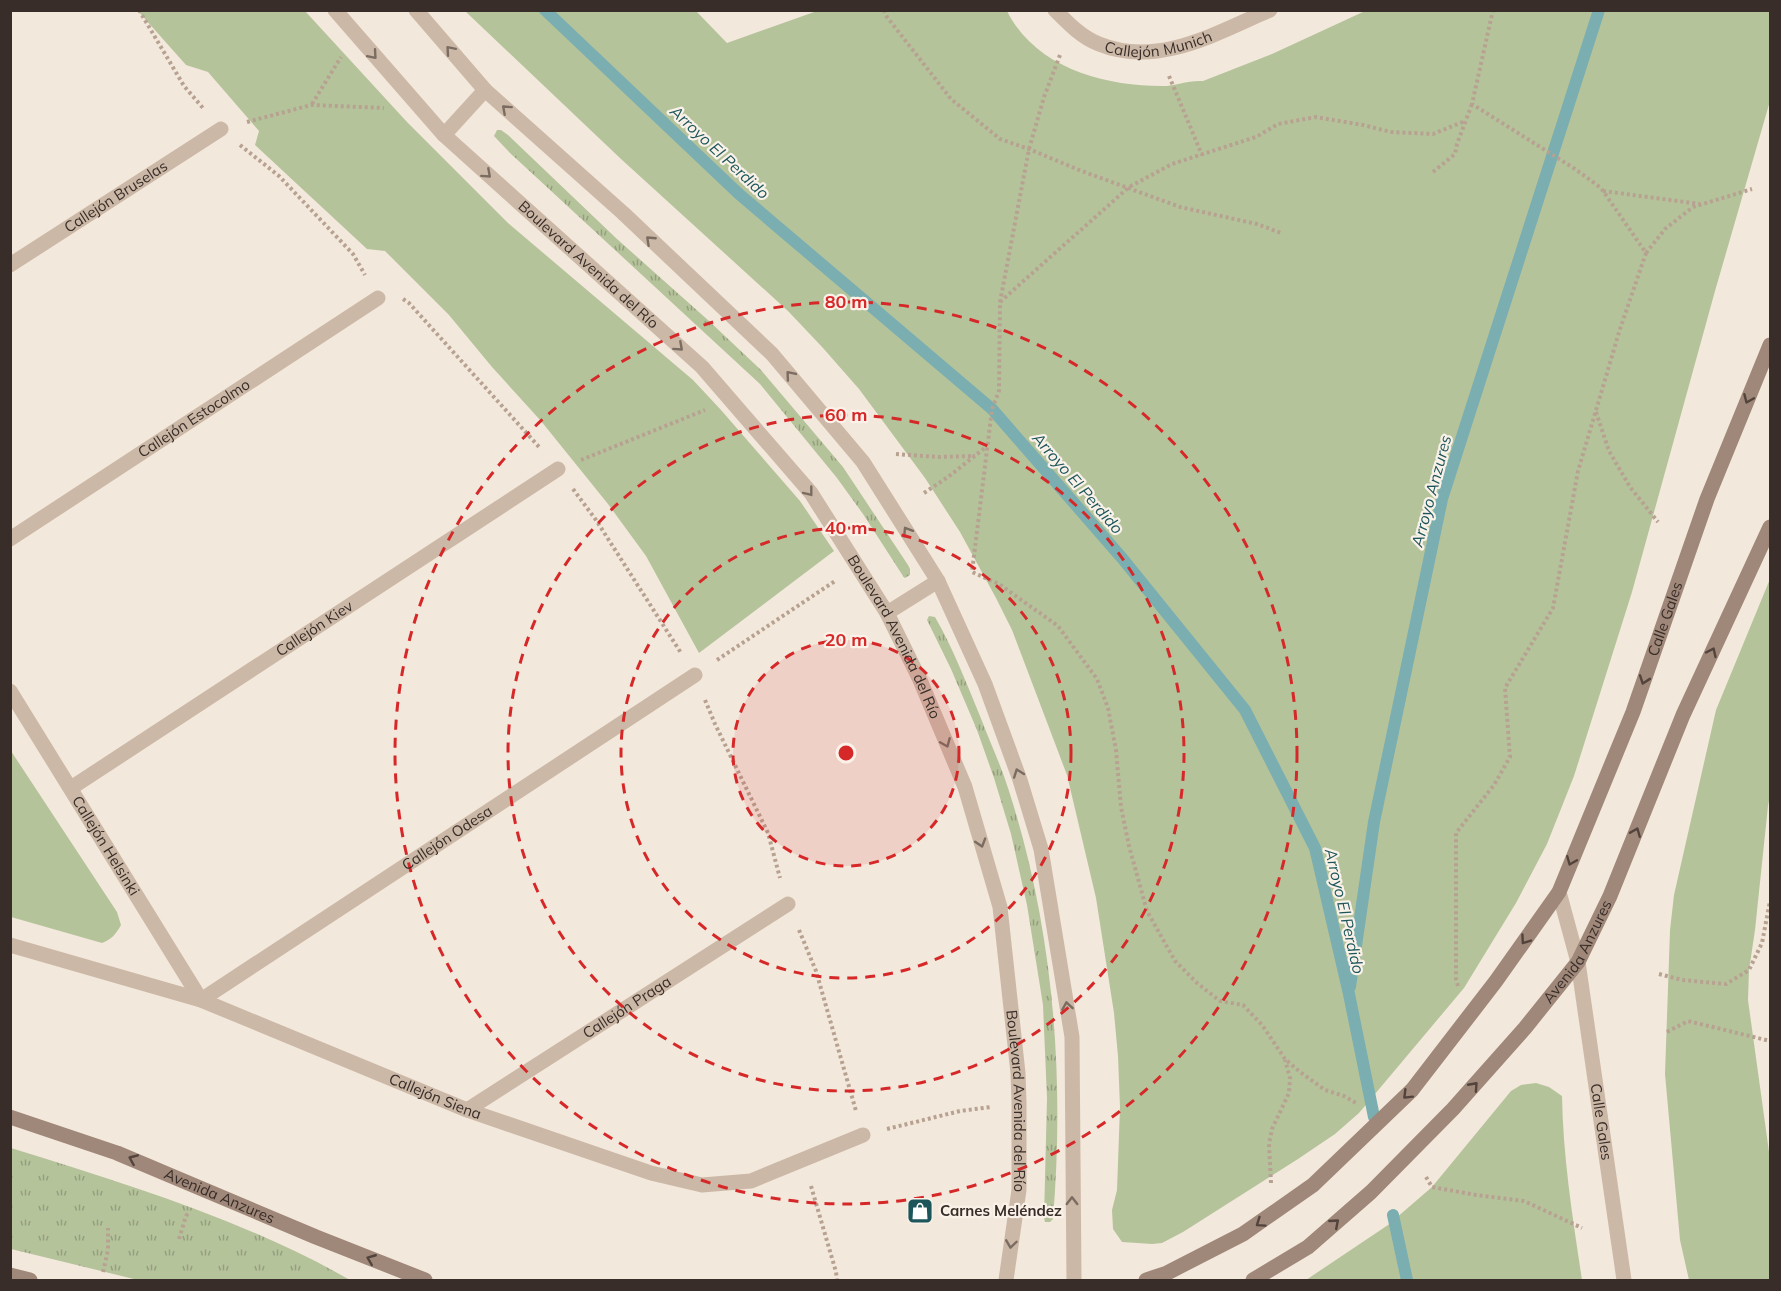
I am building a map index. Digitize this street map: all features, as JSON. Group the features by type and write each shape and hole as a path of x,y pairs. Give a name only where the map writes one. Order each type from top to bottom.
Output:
{"street":[{"name":"Boulevard Avenida del Río","path":"335,10 444,135 702,367 811,494 887,613 920,680 965,788 1000,907 1018,1072 1019,1103 1019,1190 1006,1281"},
{"path":"416,10 485,90 623,213 772,354 863,462 938,581 985,684 1020,780 1041,849 1072,1037 1074,1281"},
{"name":"Callejón Munich","path":"1055,10 1076,30 1098,44 1130,52 1159,52 1184,46 1270,10"},
{"path":"444,135 485,90"},
{"name":"Callejón Bruselas","path":"10,265 220,129"},
{"name":"Callejón Estocolmo","path":"10,539 378,298"},
{"name":"Calle Gales","path":"1624,1281 1578,962 1559,892 1633,712 1707,499 1770,345"},
{"name":"Callejón Kiev","path":"71,788 558,469"},
{"name":"Avenida Anzures","path":"1253,1281 1308,1247 1371,1192 1453,1109 1525,1029 1578,962 1610,896 1683,715 1770,527"},
{"path":"887,613 938,581"},
{"name":"Callejón Odesa","path":"201,1000 695,675"},
{"name":"Callejón Helsinki","path":"10,691 201,1000"},
{"path":"1146,1281 1167,1274 1243,1234 1314,1185 1412,1090 1496,981 1559,892"},
{"name":"Callejón Praga","path":"467,1110 788,904"},
{"name":"Callejón Siena","path":"10,945 201,1000 467,1110 651,1173 702,1185 751,1181 863,1135"},
{"name":"Avenida Anzures","path":"10,1118 117,1153 425,1281"},
{"path":"10,1275 30,1281"}],"path":[{"path":"139,10 184,86 220,129 279,176 353,254 378,298 396,295 409,303 558,469 596,520 695,675 859,566"},
{"path":"884,10 887,17 951,99 999,139 1180,207 1257,224 1281,233"},
{"path":"1433,172 1455,154 1472,105 1493,10"},
{"path":"311,105 356,34"},
{"path":"1060,55 1044,97 1029,149 1000,302 999,391 992,410 972,572 999,584 1058,626 1097,679 1108,708 1116,750 1121,807 1129,846 1147,911 1175,961 1197,983 1220,1001 1243,1005 1262,1025 1285,1059 1300,1072 1325,1090 1344,1096 1362,1107"},
{"path":"1169,75 1202,155"},
{"path":"220,129 311,105 422,110"},
{"path":"1472,105 1575,169 1601,188 1646,253"},
{"path":"1000,302 1129,187 1173,164 1256,137 1278,124 1316,117 1391,132 1433,134 1466,121"},
{"path":"1459,990 1456,979 1456,833 1494,785 1510,757 1505,688 1553,608 1578,471 1620,329 1646,253 1665,229 1694,207 1752,189"},
{"path":"1602,191 1703,205"},
{"path":"558,469 730,400"},
{"path":"1596,412 1610,451 1630,487 1658,522"},
{"path":"924,493 987,446"},
{"path":"896,454 938,457 975,456"},
{"path":"1659,974 1682,980 1726,984 1749,970 1762,943 1770,901"},
{"path":"1667,1032 1688,1021 1770,1041"},
{"path":"1271,1183 1269,1144 1272,1130 1289,1093 1290,1078 1285,1059"},
{"path":"863,1135 960,1111 1019,1103"},
{"path":"803,1160 837,1281"},
{"path":"1425,1177 1432,1187 1524,1201 1582,1228"},
{"path":"178,1239 190,1211"},
{"path":"103,1272 108,1250 108,1228"}],"green space":[{"path":"138,11 305,11 407,122 508,223 693,380 800,501 834,551 699,653 646,556 608,504 541,421 449,315 385,251 367,249 255,145 259,131 208,72 186,65"},
{"path":"465,11 696,11 727,43 817,11 1007,11 1019,30 1035,46 1073,70 1117,82 1162,86 1203,81 1272,54 1365,11 1770,11 1770,101 1632,592 1574,776 1547,844 1516,903 1464,988 1359,1113 1335,1134 1183,1232 1162,1243 1122,1242 1113,1229 1112,1210 1117,1190 1120,1107 1118,1056 1114,1013 1096,898 1067,775 1012,630 996,598 960,532 925,478 859,389 823,348 788,311 621,159"},
{"path":"497,130 508,135 617,239 761,370 843,467 908,565 910,575 905,578 903,576 837,478 760,384 510,153 494,136"},
{"path":"1770,579 1770,795 1749,970 1748,1000 1770,1159 1770,1280 1689,1280 1680,1240 1665,1074 1670,930 1674,895 1716,710"},
{"path":"929,616 935,617 953,653 1002,770 1036,893 1052,1001 1056,1055 1056,1165 1053,1219 1050,1222 1045,1222 1044,1218 1047,1098 1043,1005 1027,905 1011,834 994,778 977,730 927,620"},
{"path":"11,751 117,912 121,925 113,936 102,943 11,917"},
{"path":"1536,1083 1549,1087 1562,1096 1566,1166 1582,1280 1306,1280 1388,1225 1432,1187 1511,1091 1521,1085"},
{"path":"11,1148 141,1190 227,1221 269,1239 350,1280 138,1280 11,1249"}],"waterway":[{"name":"Arroyo El Perdido","path":"545,10 739,194 992,409 1122,558 1245,710 1315,848 1349,994 1374,1117"},
{"name":"Arroyo Anzures","path":"1350,987 1374,822 1442,499 1599,10"},
{"name":"Arroyo El Perdido","path":"1393,1215 1407,1280"}],"place":[{"name":"Carnes Meléndez","path":"920,1211"}]}
